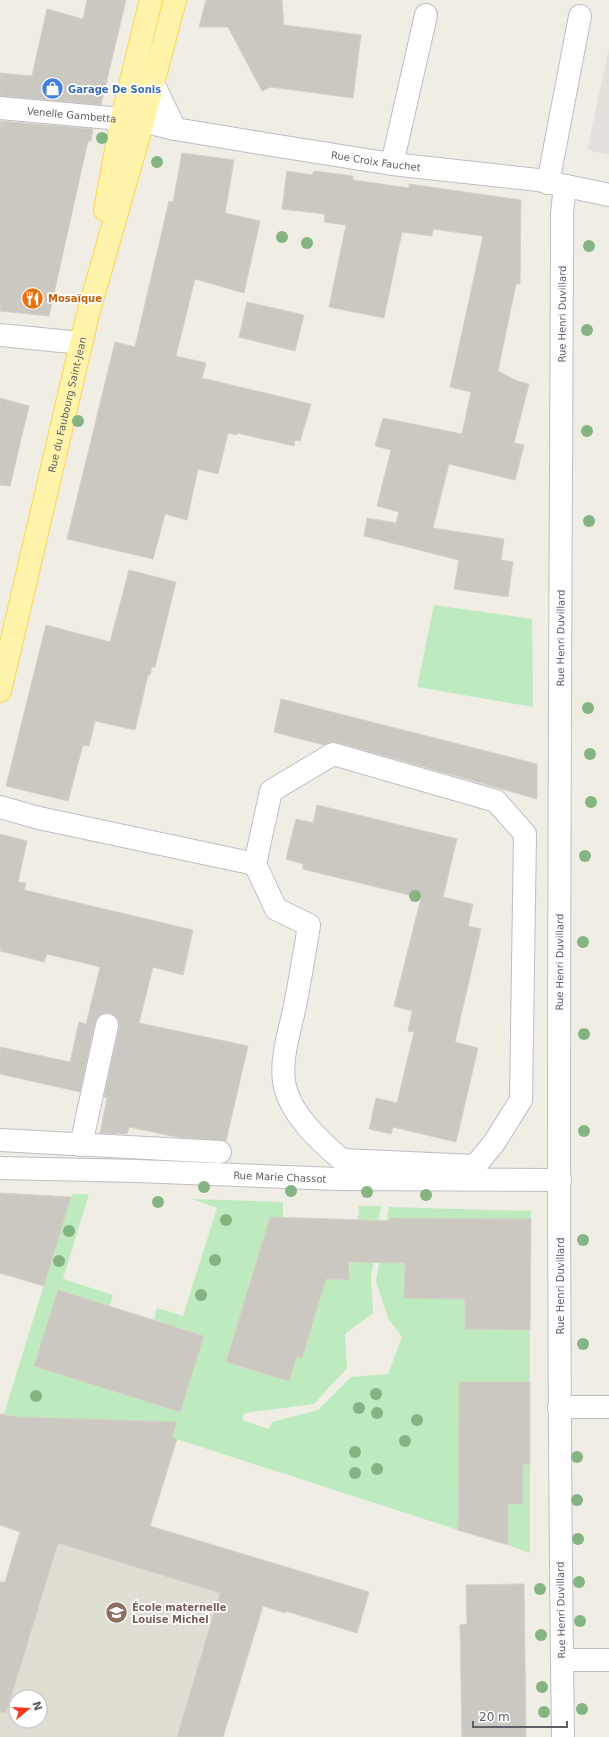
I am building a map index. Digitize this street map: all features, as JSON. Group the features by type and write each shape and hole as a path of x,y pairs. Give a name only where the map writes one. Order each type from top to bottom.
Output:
{"main road":[{"path":"81,343 122,118 151,0"},
{"name":"Rue du Faubourg Saint-Jean","path":"0,692 88,314 143,121 175,0"}],"street":[{"path":"392,164 426,15"},
{"name":"Rue Henri Duvillard","path":"563,1737 559,1407 562,213 557,184 580,16"},
{"path":"153,83 175,129"},
{"name":"Venelle Gambetta","path":"0,108 143,121"},
{"name":"Rue Croix Fauchet","path":"143,121 175,129 392,164 557,184 609,195"},
{"path":"0,335 81,343"},
{"path":"333,754 496,801 525,834 521,1100 494,1143 475,1166 342,1160 314,1134 299,1116 285,1087 283,1066 304,963 309,925 276,909 255,864 271,791 333,754"},
{"path":"0,807 39,818 255,864"},
{"path":"81,1145 106,1025"},
{"path":"0,1140 220,1152"},
{"name":"Rue Marie Chassot","path":"0,1168 137,1171 337,1179 560,1180"},
{"path":"559,1407 609,1407"},
{"path":"562,1660 609,1660"}],"shaded area":[{"path":"609,48 609,155 587,150"},
{"name":"École maternelle Louise Michel","path":"41,1518 231,1574 182,1737 0,1737 0,1651"}],"green space":[{"path":"434,605 532,619 533,707 417,687"},
{"path":"72,1194 89,1194 63,1279 113,1295 110,1306 58,1290 34,1366 180,1412 204,1336 154,1320 157,1308 183,1316 217,1208 192,1199 283,1202 283,1217 270,1217 297,1356 302,1358 326,1279 349,1280 359,1206 381,1206 371,1278 373,1313 345,1334 347,1368 314,1404 244,1413 242,1420 269,1429 272,1422 318,1410 351,1377 388,1374 402,1337 388,1318 376,1281 389,1207 531,1211 531,1219 405,1218 404,1284 465,1292 465,1329 530,1330 530,1382 459,1382 458,1530 118,1420 18,1417 4,1414"},
{"path":"523,1464 530,1464 530,1553 508,1545 508,1504 523,1504"}],"building":[{"path":"87,0 126,0 101,105 0,96 0,73 32,76 47,9 83,19"},
{"path":"206,0 282,0 284,25 361,35 353,98 271,87 262,91 228,27 199,27"},
{"path":"0,121 93,129 91,141 88,141 49,316 0,311"},
{"path":"182,153 234,160 225,213 260,221 244,293 195,279 176,356 206,363 202,378 311,404 300,441 295,440 294,446 237,433 237,435 228,433 218,474 198,469 187,520 165,514 153,559 67,539 115,342 135,347 169,201 173,202"},
{"path":"287,171 312,175 314,171 353,176 353,180 409,188 409,184 521,200 520,284 516,284 498,371 517,381 529,384 514,443 524,445 515,480 449,464 433,528 504,539 501,560 513,562 508,597 454,589 459,560 364,536 367,518 396,523 399,512 377,506 391,450 375,446 383,418 462,434 471,392 450,387 483,236 433,229 432,236 402,232 384,318 329,307 346,225 324,222 325,214 282,209"},
{"path":"247,302 304,315 295,351 239,337"},
{"path":"0,398 29,406 10,486 0,485"},
{"path":"129,570 176,582 155,667 152,667 150,675 148,675 135,730 95,721 89,746 83,745 68,801 6,786 46,625 110,642"},
{"path":"281,699 537,764 537,799 336,742 331,742 324,745 274,732"},
{"path":"317,805 457,839 443,897 473,904 468,926 481,929 455,1042 478,1048 456,1142 393,1127 391,1134 369,1129 376,1098 397,1103 414,1032 408,1031 412,1011 394,1006 421,898 303,869 303,864 286,859 296,819 313,823"},
{"path":"0,834 27,841 18,882 26,883 24,890 193,930 183,975 153,967 139,1023 248,1046 226,1141 177,1137 129,1127 127,1134 100,1133 107,1098 104,1097 119,1028 119,1021 110,1013 103,1013 95,1022 80,1092 0,1074 0,1047 70,1062 79,1022 86,1024 100,967 47,954 44,962 0,951"},
{"path":"0,1193 71,1197 44,1286 0,1273"},
{"path":"270,1217 390,1221 390,1218 531,1219 530,1330 465,1329 465,1299 404,1298 405,1263 349,1262 349,1280 326,1279 302,1358 297,1356 289,1381 226,1362"},
{"path":"58,1290 204,1336 180,1412 34,1366"},
{"path":"459,1382 530,1382 530,1464 523,1464 523,1504 508,1504 508,1545 458,1530"},
{"path":"0,1414 18,1417 177,1422 172,1437 177,1439 150,1526 369,1592 357,1633 286,1611 285,1613 263,1606 223,1737 177,1737 220,1593 58,1543 13,1689 8,1689 8,1706 6,1713 0,1712 0,1582 5,1582 20,1532 0,1525"},
{"path":"524,1584 526,1737 462,1737 460,1625 467,1624 466,1585"}],"place":[{"name":"Garage De Sonis","path":"52,89"},
{"name":"Mosaïque","path":"33,298"},
{"name":"École maternelle Louise Michel","path":"116,1613"}]}
